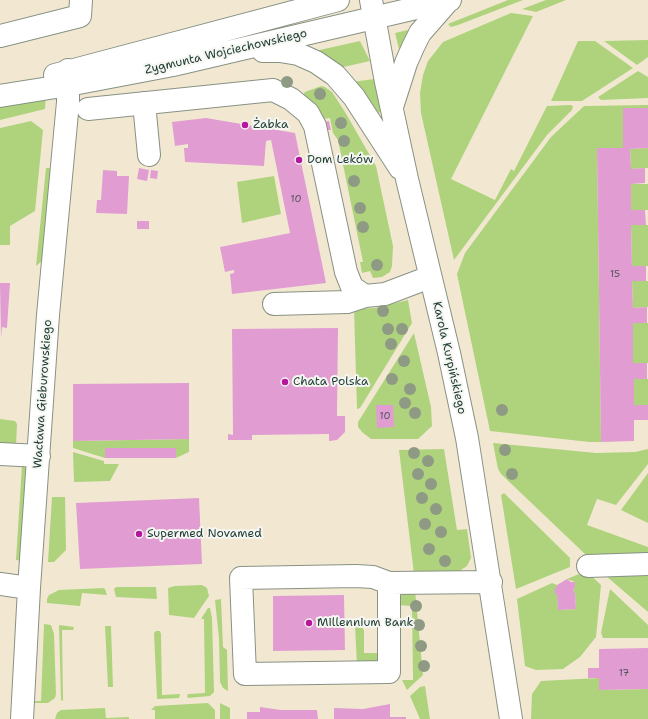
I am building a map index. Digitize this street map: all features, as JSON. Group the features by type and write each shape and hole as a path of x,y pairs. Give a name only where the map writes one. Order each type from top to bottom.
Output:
{"street":[{"path":"0,36 80,16 82,0"},
{"name":"Zygmunta Wojciechowskiego","path":"0,96 68,78 338,0"},
{"path":"392,108 406,63 420,33 449,0"},
{"name":"Zygmunta Wojciechowskiego","path":"68,78 229,52 373,9 449,0"},
{"name":"Karola Kurpińskiego","path":"373,9 407,179 458,393 491,582 511,719"},
{"path":"229,52 280,51 298,54 316,62 335,75 354,97 407,179"},
{"name":"Wacława Gieburowskiego","path":"22,719 29,588 48,314 68,78"},
{"path":"88,109 273,90 291,99 308,113 315,126 346,272 352,287 365,296"},
{"path":"144,103 149,155"},
{"path":"274,304 347,302 365,296 385,294 430,277"},
{"path":"0,454 39,456"},
{"path":"588,566 648,564"},
{"path":"389,583 389,672 245,674 240,578 356,576 373,577 389,583 491,582"},
{"path":"0,584 29,588"}],"green space":[{"path":"508,0 523,0 458,25 451,27 448,24"},
{"path":"546,0 566,0 536,12 522,9"},
{"path":"511,13 533,16 451,179 495,200 511,169 514,171 547,106 573,106 572,110 547,135 454,260 421,113 420,93 423,75 428,61 443,42"},
{"path":"417,28 400,53 395,33"},
{"path":"648,40 648,57 637,65 604,41"},
{"path":"360,41 370,61 339,68 315,51"},
{"path":"578,41 595,41 633,68 582,101 551,101"},
{"path":"638,71 648,77 648,98 601,100 598,97"},
{"path":"374,79 381,110 378,115 352,82"},
{"path":"321,86 332,92 376,166 393,246 392,266 390,272 382,277 373,278 370,271 362,273 360,262 363,262 338,140 333,133 330,118 318,120 301,98 305,92"},
{"path":"46,96 45,109 0,120 0,106"},
{"path":"648,105 648,108 623,108 623,148 597,148 601,442 490,431 457,274 465,253 551,137 584,106"},
{"path":"31,121 43,130 35,211 10,226 10,245 0,245 0,128"},
{"path":"648,148 648,168 631,169 630,149"},
{"path":"46,168 53,168 43,260 36,266"},
{"path":"274,176 281,214 242,223 237,182"},
{"path":"631,184 648,184 648,210 631,210"},
{"path":"631,225 648,225 648,266 632,266"},
{"path":"632,281 648,281 648,307 633,308"},
{"path":"408,300 412,323 360,408 357,409 354,309 375,308"},
{"path":"633,323 648,323 648,363 633,363"},
{"path":"414,333 431,407 432,426 418,439 371,439 358,427 358,422"},
{"path":"634,379 648,379 648,405 634,405"},
{"path":"0,419 15,421 17,424 16,446 0,448"},
{"path":"189,439 189,452 176,458 176,448 106,448 105,458 73,448 73,441"},
{"path":"493,443 596,453 635,452 648,449 648,464 616,505 597,499 587,525 648,547 648,554 586,555 501,474 498,469"},
{"path":"444,449 457,530 467,529 471,558 467,566 458,572 414,574 399,450"},
{"path":"73,452 104,461 104,464 119,464 110,481 74,482"},
{"path":"22,465 28,466 22,561 16,560"},
{"path":"648,473 648,523 621,510"},
{"path":"504,493 570,558 570,567 516,589 501,495"},
{"path":"52,497 65,497 66,550 54,562 48,562"},
{"path":"599,570 648,570 648,612"},
{"path":"586,571 601,585 596,637 580,657 563,669 536,670 525,666 517,599 552,583 557,585 558,610 576,609 575,593 573,590 575,588 575,582 567,579"},
{"path":"202,585 207,588 209,596 194,618 169,615 168,588 175,586"},
{"path":"116,587 156,587 157,599 116,597 114,589"},
{"path":"105,589 107,595 82,593 80,606 47,603 49,595 59,590"},
{"path":"610,589 648,625 648,638 603,638 601,633"},
{"path":"415,590 423,675 407,690 402,680 413,680 412,606 397,605 402,594"},
{"path":"221,599 223,647 227,650 228,691 223,688 220,682 219,638 215,600"},
{"path":"208,608 210,608 212,618 214,692 210,696 188,698 188,694 205,693 204,619 201,619"},
{"path":"44,624 51,625 54,634 56,694 55,698 48,703 34,703 32,701 41,701"},
{"path":"359,624 364,630 364,653 381,653 377,663 357,665 355,626"},
{"path":"59,625 74,627 73,630 62,630 63,701 61,700"},
{"path":"105,626 111,626 113,687 108,687"},
{"path":"156,631 160,631 161,634 162,695 180,694 179,698 157,699 154,633"},
{"path":"599,678 600,690 648,689 648,719 531,719 532,694 541,681"},
{"path":"425,686 430,719 420,719 410,696 420,687"},
{"path":"208,703 215,710 215,719 155,719 155,710 151,710 155,706"},
{"path":"220,703 230,708 230,719 220,719"},
{"path":"105,708 106,718 129,717 129,719 55,719 57,713 61,710"}],"building":[{"path":"623,108 648,108 648,148 630,149 631,169 645,168 645,183 631,184 631,210 645,210 646,225 631,225 632,266 646,266 646,281 632,281 633,308 647,307 647,323 633,323 633,363 647,363 647,379 634,379 634,405 648,405 648,420 634,420 634,441 601,442 597,148 623,148"},
{"path":"206,118 295,133 326,283 232,294 230,274 234,273 234,270 225,272 220,247 290,233 271,140 266,141 264,166 185,162 184,148 188,148 188,144 175,146 172,122"},
{"path":"329,121 331,130 325,130 324,122"},
{"path":"139,168 149,170 147,181 137,179"},
{"path":"103,170 117,171 117,176 129,176 127,214 96,213 97,200 101,200"},
{"path":"151,170 158,171 157,179 150,178"},
{"path":"137,221 149,221 149,229 137,229"},
{"path":"0,283 10,283 7,328 2,327 1,338"},
{"name":"Chata Polska","path":"338,328 337,416 345,416 345,432 337,440 329,441 329,434 252,435 252,440 228,440 228,434 233,435 232,329"},
{"path":"189,383 189,439 73,441 73,384"},
{"path":"376,405 393,405 394,427 377,428"},
{"path":"105,448 176,448 176,458 105,458"},
{"name":"Supermed Novamed","path":"199,498 202,564 80,569 76,503"},
{"path":"567,579 571,582 575,582 575,588 573,590 575,593 576,609 558,610 557,595 554,592 557,585"},
{"name":"Millennium Bank","path":"344,595 345,650 273,651 273,596"},
{"path":"648,648 648,689 599,690 599,678 588,678 588,668 599,668 599,649"},
{"path":"390,704 390,717 406,717 406,719 334,719 334,708 363,709"},
{"path":"260,707 281,710 317,710 318,719 247,719 247,712 260,712"}],"place":[{"name":"Żabka","path":"245,125"},
{"name":"Dom Leków","path":"299,160"},
{"name":"Chata Polska","path":"285,382"},
{"name":"Supermed Novamed","path":"139,534"},
{"name":"Millennium Bank","path":"309,623"}]}
